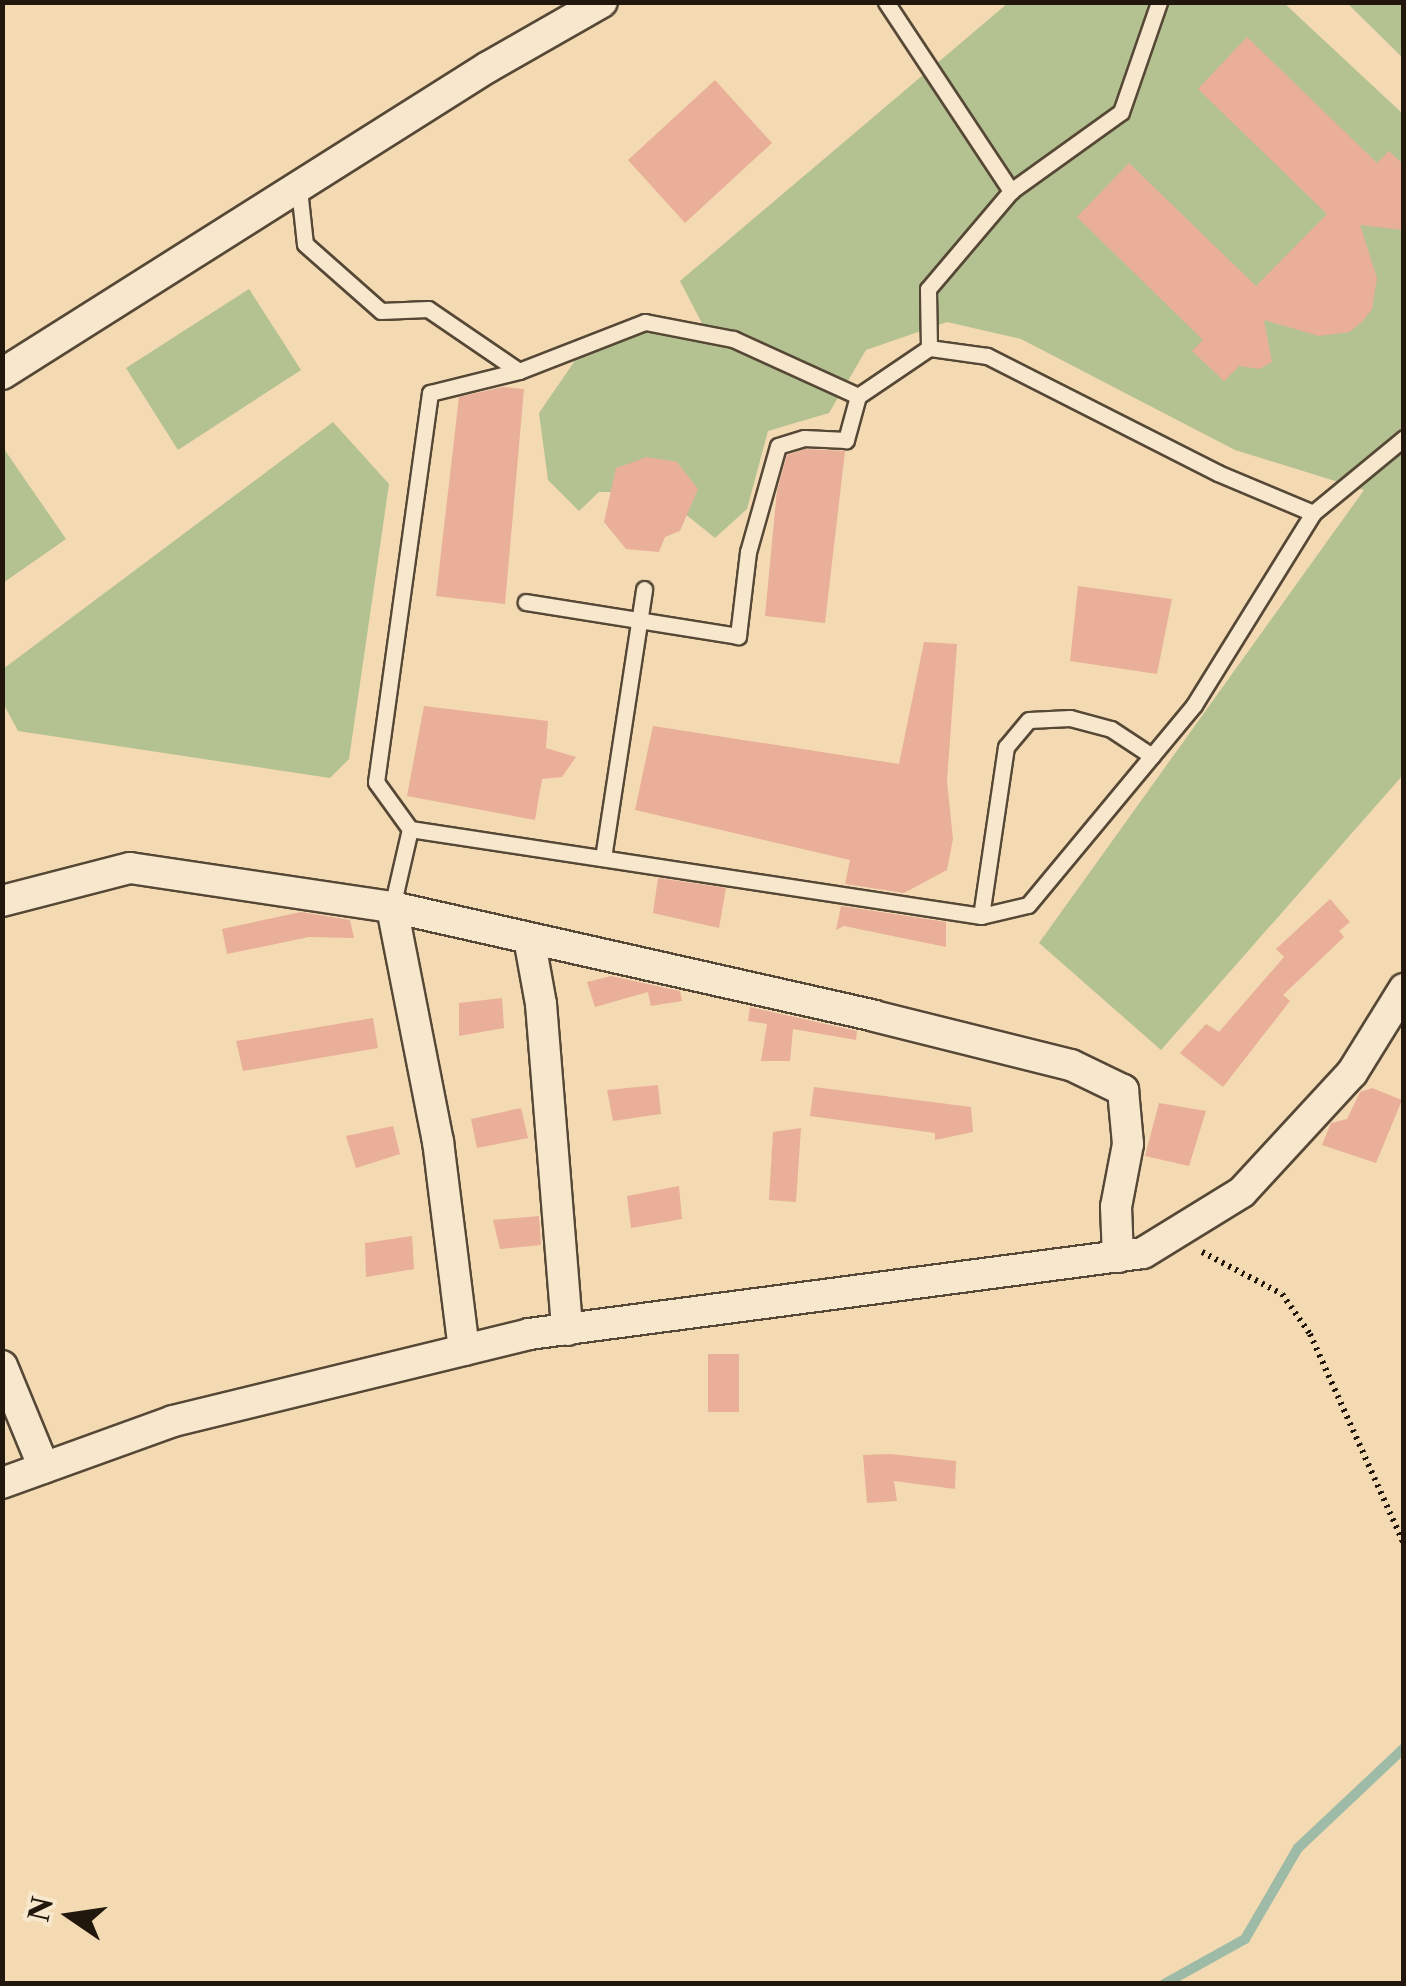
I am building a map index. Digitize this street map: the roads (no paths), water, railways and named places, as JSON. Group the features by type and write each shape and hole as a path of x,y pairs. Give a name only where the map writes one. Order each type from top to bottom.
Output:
{"street":[{"path":"2,374 602,2"},
{"path":"2,901 130,868 392,907 1035,1056 1123,1090 1128,1144 1116,1207 1118,1256"},
{"path":"392,907 438,1142 464,1350"},
{"path":"529,938 541,1004 567,1330"},
{"path":"2,1482 173,1420 464,1350 567,1330 1143,1253 1242,1192 1352,1073 1404,989"},
{"path":"2,1366 44,1468"}],"lane":[{"path":"886,2 1010,191"},
{"path":"929,348 928,289 1010,191 1121,112 1158,2"},
{"path":"299,188 306,244 381,311 428,310 519,371"},
{"path":"858,396 733,339 645,322 519,371 430,394 376,782 410,829 981,916 1028,905 1194,705 1314,513 1404,438"},
{"path":"526,602 738,636 748,552 778,446 804,438 846,440 858,396 929,348 987,356 1218,472 1314,513"},
{"path":"602,858 644,589"},
{"path":"981,916 1006,747 1029,720 1070,718 1111,729 1152,756"},
{"path":"392,907 410,829"}],"waterway":[{"path":"1164,1984 1245,1939 1298,1848 1404,1748"}]}
